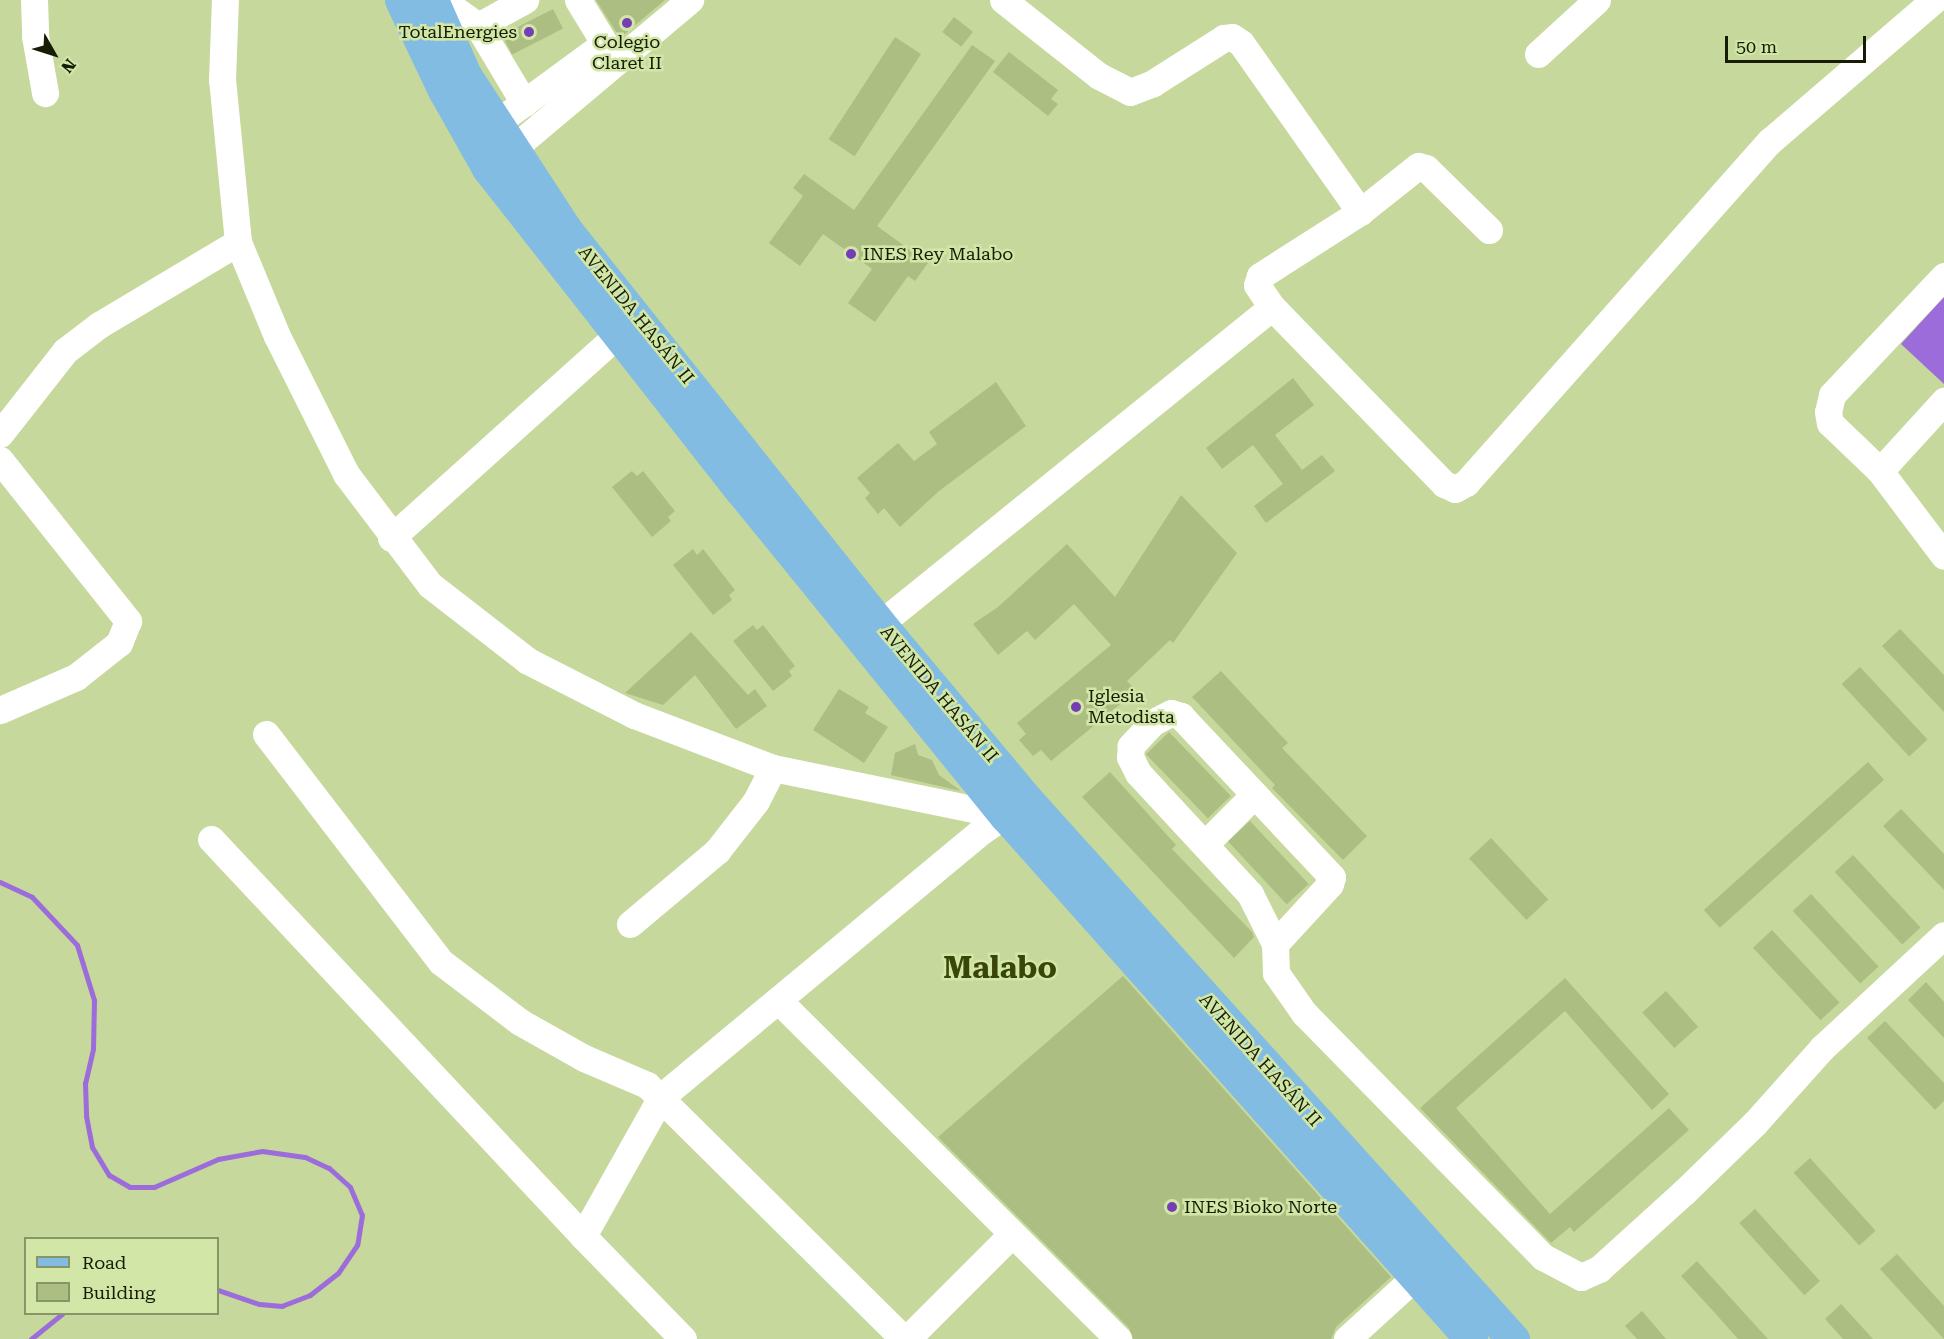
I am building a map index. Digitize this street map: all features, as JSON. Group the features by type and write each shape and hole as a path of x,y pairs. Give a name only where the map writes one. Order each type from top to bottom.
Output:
{"main road":[{"name":"AVENIDA HASÁN II","path":"401,0 444,90 498,148 566,230 870,631"},
{"name":"AVENIDA HASÁN II","path":"432,0 498,148 618,334 1017,808 1472,1339"},
{"name":"AVENIDA HASÁN II","path":"1017,808 1506,1337"}],"street":[{"path":"34,0 35,36 45,93"},
{"path":"225,0 222,80 238,242 277,336 346,474 391,538 430,585 528,661 634,715 773,768 1017,808"},
{"path":"442,0 478,26 524,103"},
{"path":"478,26 525,0"},
{"path":"578,0 610,53"},
{"path":"498,148 524,103 610,53 690,0"},
{"path":"1003,0 1100,76 1130,92 1154,83 1224,38 1232,37 1241,43 1360,212"},
{"path":"1538,54 1597,0"},
{"path":"1489,230 1426,168 1418,166 1360,212 1260,276 1257,285 1272,307 1444,484 1455,489 1466,483 1770,141 1924,3"},
{"path":"498,148 610,53"},
{"path":"0,434 65,351 99,325 238,242"},
{"path":"1944,276 1832,395 1830,423 1880,471 1944,556"},
{"path":"870,631 1272,307"},
{"path":"391,538 618,334"},
{"path":"1880,471 1944,401"},
{"path":"0,460 128,621 119,643 76,677 0,710"},
{"path":"1275,944 1330,884 1332,877 1181,716 1171,713 1139,734 1130,757 1138,774 1206,843 1250,894 1275,944 1276,972 1304,1013 1543,1257 1581,1277 1599,1269 1684,1192 1755,1123 1822,1048 1944,935"},
{"path":"266,734 441,962 520,1022 584,1058 647,1084 906,1339 1011,1235"},
{"path":"630,924 717,851 741,824 773,768"},
{"path":"1206,843 1254,795"},
{"path":"583,1236 661,1097 983,830 1017,808"},
{"path":"210,839 583,1236 683,1339"},
{"path":"779,1001 1011,1235 1118,1339"},
{"path":"1347,1339 1417,1275"}],"shaded area":[{"path":"1944,297 1944,384 1901,344"}],"building":[{"name":"Colegio Claret II","path":"596,0 665,0 620,38"},
{"path":"553,9 563,29 512,54 502,35"},
{"path":"954,17 973,32 961,47 942,32"},
{"path":"895,37 921,54 855,156 829,139"},
{"path":"972,45 995,61 877,226 928,263 915,281 908,276 875,322 848,303 872,269 823,234 800,266 769,243 803,196 793,188 804,174 854,210"},
{"path":"1009,52 1058,90 1051,99 1058,104 1048,116 993,72"},
{"path":"1293,378 1314,405 1275,435 1302,470 1322,455 1335,471 1266,523 1254,506 1283,484 1253,445 1222,469 1206,448"},
{"path":"996,382 1026,426 939,491 900,527 884,508 878,514 865,498 870,493 857,478 898,443 914,461 937,444 929,432"},
{"path":"632,471 637,476 643,471 675,511 668,517 671,521 652,537 612,487"},
{"path":"1181,495 1237,553 1173,643 1170,640 1127,681 1136,691 1051,761 1041,750 1033,756 1019,740 1026,734 1017,723 1111,645 1074,604 1035,640 1027,631 998,655 973,624 998,607 1067,544 1115,597"},
{"path":"693,549 697,555 703,549 735,590 729,595 732,600 713,615 673,565"},
{"path":"753,625 757,630 763,625 795,666 789,671 792,676 773,691 733,641"},
{"path":"1900,629 1944,675 1944,712 1882,646"},
{"path":"691,632 748,695 755,689 767,706 736,729 695,675 663,705 625,693"},
{"path":"1860,667 1928,739 1909,756 1842,684"},
{"path":"1221,671 1288,743 1282,748 1367,836 1343,860 1272,788 1275,785 1192,697"},
{"path":"839,689 869,707 865,713 888,727 864,763 813,730"},
{"path":"1169,732 1231,796 1208,818 1146,754"},
{"path":"915,744 918,755 932,760 939,775 961,791 891,775 895,753"},
{"path":"1868,762 1884,780 1720,928 1704,910"},
{"path":"1110,772 1176,845 1172,849 1252,932 1254,937 1234,958 1082,797"},
{"path":"1901,809 1944,854 1944,890 1883,826"},
{"path":"1250,821 1309,884 1287,904 1228,841"},
{"path":"1491,838 1548,899 1526,920 1469,858"},
{"path":"1853,855 1921,927 1902,944 1835,872"},
{"path":"1811,894 1879,966 1860,983 1793,911"},
{"path":"1772,930 1840,1002 1821,1020 1753,948"},
{"name":"INES Bioko Norte","path":"1123,976 1391,1277 1336,1327 1331,1339 1133,1339 1129,1328 938,1137"},
{"path":"1565,978 1669,1094 1652,1110 1565,1011 1456,1108 1550,1214 1669,1108 1689,1130 1574,1232 1570,1227 1551,1243 1420,1108"},
{"path":"1926,982 1944,1002 1944,1038 1908,1000"},
{"path":"1666,991 1698,1027 1674,1048 1642,1012"},
{"path":"1885,1021 1944,1083 1944,1101 1935,1110 1867,1038"},
{"path":"1810,1158 1876,1231 1859,1246 1794,1173"},
{"path":"1755,1209 1820,1281 1804,1295 1739,1223"},
{"path":"1897,1254 1944,1306 1944,1339 1880,1269"},
{"path":"1697,1261 1768,1339 1738,1339 1681,1276"},
{"path":"1841,1304 1873,1339 1843,1339 1825,1319"},
{"path":"1642,1311 1666,1339 1637,1339 1625,1326"}],"waterway":[{"path":"0,882 32,897 77,945 94,1000 93,1049 85,1083 86,1116 92,1147 109,1175 130,1187 154,1187 218,1159 262,1151 305,1157 329,1168 350,1187 362,1215 357,1245 338,1273 310,1295 282,1306 259,1304 219,1290"},
{"path":"31,1339 61,1315"}],"place":[{"name":"Colegio Claret II","path":"627,23"},
{"name":"TotalEnergies","path":"529,32"},
{"name":"INES Rey Malabo","path":"851,254"},
{"name":"Iglesia Metodista","path":"1076,707"},
{"name":"INES Bioko Norte","path":"1172,1207"}],"district":[{"name":"Malabo","path":"1000,968"}]}
